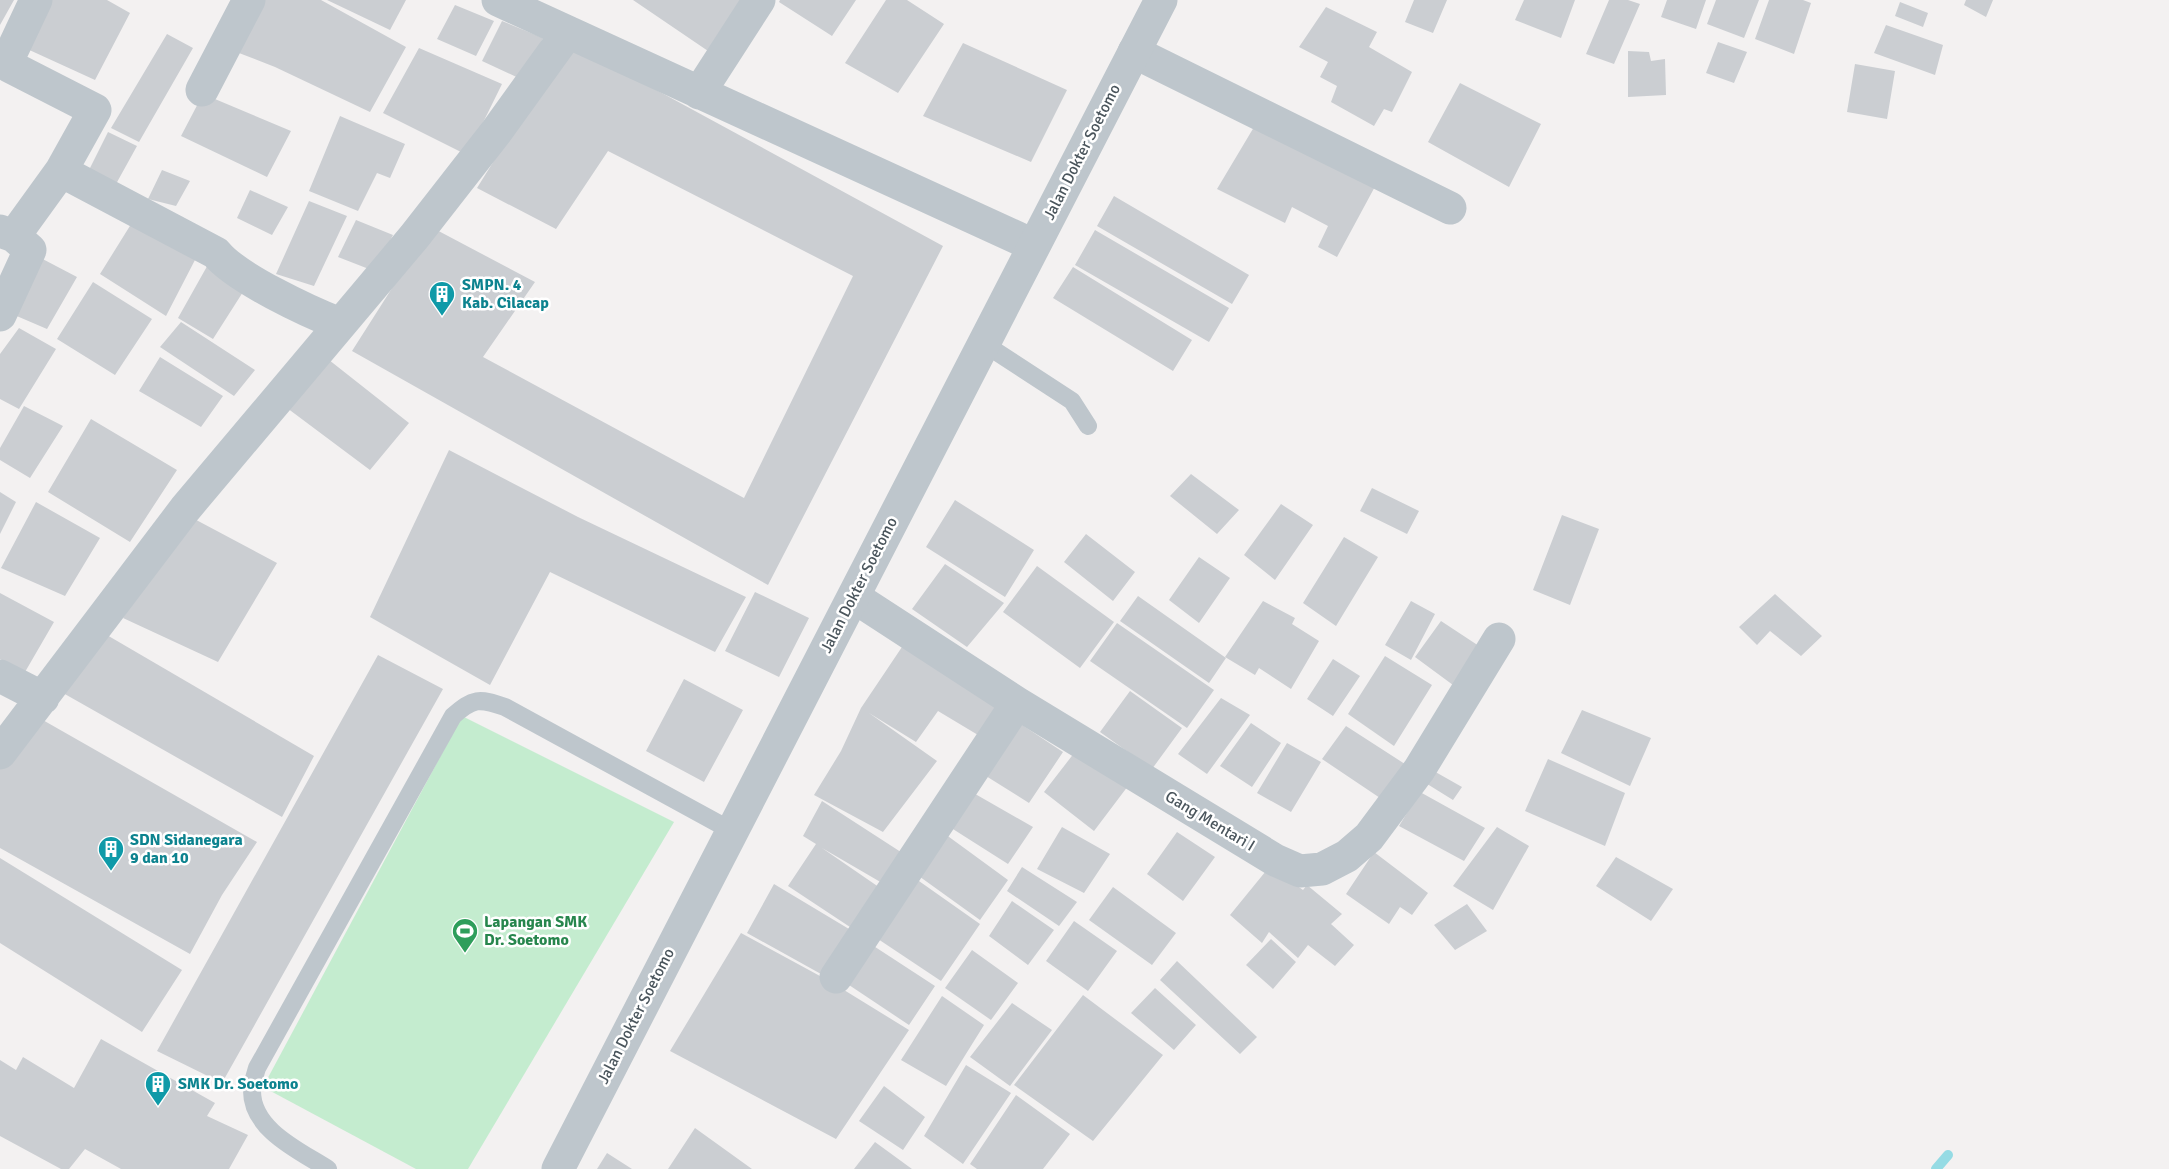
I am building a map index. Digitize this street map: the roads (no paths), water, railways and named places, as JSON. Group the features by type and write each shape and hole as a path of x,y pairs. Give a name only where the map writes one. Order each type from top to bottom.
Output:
{"street":[{"path":"0,315 29,255 26,245 7,234 61,171 95,110 9,66 11,53 36,0"},
{"path":"202,90 249,0"},
{"path":"498,0 1033,245"},
{"path":"699,93 759,0"},
{"name":"Jalan Dokter Soetomo","path":"558,1169 1161,0"},
{"path":"0,753 184,509 427,220 568,32"},
{"path":"1134,52 1450,208"},
{"path":"61,171 216,254 224,263 240,273 340,324"},
{"name":"Gang Mentari I","path":"854,597 1017,703 1275,860 1300,871 1322,869 1347,856 1370,837 1419,770 1499,639"},
{"path":"0,676 43,698"},
{"path":"836,977 1017,703"}],"lane":[{"path":"983,343 1072,401 1088,426"},
{"path":"328,1169 281,1140 260,1117 252,1092 257,1068 453,716 467,703 484,699 505,707 732,831"}],"waterway":[{"path":"1936,1169 1948,1155"}],"place":[{"name":"SMPN. 4 Kab. Cilacap","path":"442,317"},
{"name":"SDN Sidanegara 9 dan 10","path":"111,872"},
{"name":"Lapangan SMK Dr. Soetomo","path":"465,954"},
{"name":"SMK Dr. Soetomo","path":"158,1107"}]}
